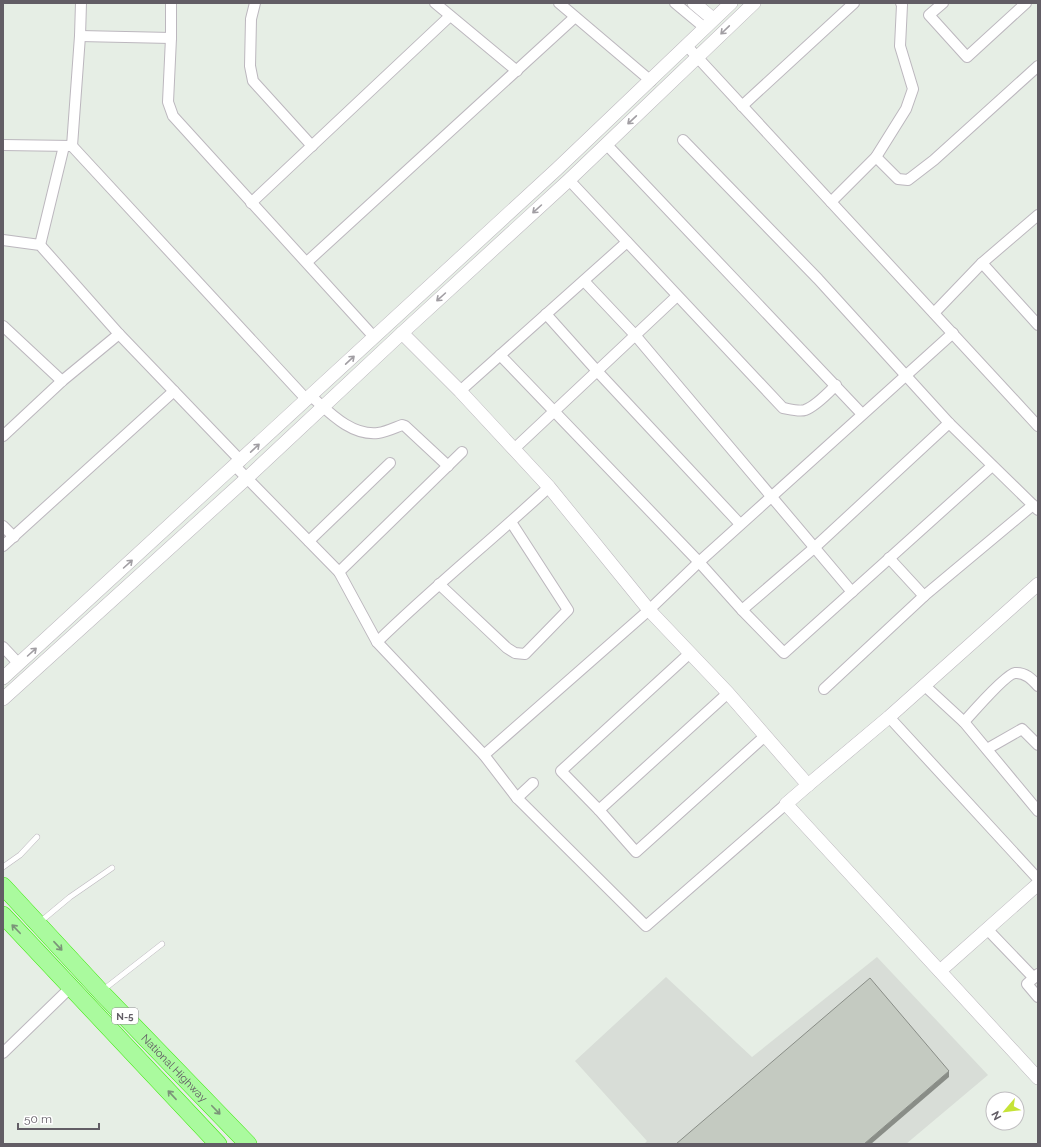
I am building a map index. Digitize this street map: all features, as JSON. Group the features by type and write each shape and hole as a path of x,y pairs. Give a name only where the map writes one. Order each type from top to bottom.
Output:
{"highway":[{"name":"National Highway","path":"3,886 101,992 248,1144"},
{"name":"National Highway","path":"3,915 218,1144"}],"street":[{"path":"40,245 68,146 80,36 81,3"},
{"path":"171,3 172,38 168,102 172,116 374,337"},
{"path":"255,3 252,19 250,66 253,81 312,146"},
{"path":"434,3 517,71"},
{"path":"559,3 651,80"},
{"path":"675,3 717,13"},
{"path":"694,3 717,13"},
{"path":"3,699 246,478 569,180 754,3"},
{"path":"742,106 854,3"},
{"path":"831,202 876,157 906,109 913,89 900,46 902,5 900,3"},
{"path":"943,3 929,15 968,57 1026,3"},
{"path":"3,678 557,169 651,80 717,13"},
{"path":"251,203 450,16"},
{"path":"306,262 575,17"},
{"path":"80,36 172,38"},
{"path":"686,45 1038,426"},
{"path":"876,157 898,179 908,180 934,160 1038,66"},
{"path":"683,140 818,280 949,423 1035,507 924,596 824,689"},
{"path":"606,144 862,414"},
{"path":"3,145 68,146 309,398 349,427 362,432 376,433 402,425 405,426 448,466"},
{"path":"569,180 783,408 805,410 823,398 836,385"},
{"path":"934,313 982,263 1038,215"},
{"path":"3,240 40,245 119,334 174,391 238,463 246,478 339,572 377,642 484,755 517,798 646,926 808,785 925,686 1038,584"},
{"path":"460,391 627,242"},
{"path":"982,263 1038,325"},
{"path":"584,281 635,336 852,592"},
{"path":"514,449 677,296"},
{"path":"546,314 597,371 740,524"},
{"path":"3,326 62,381"},
{"path":"402,333 460,391 549,487 649,610 728,693 808,785"},
{"path":"484,755 649,610 740,524 953,333"},
{"path":"3,436 62,381 119,334"},
{"path":"500,355 555,410 784,653 992,466"},
{"path":"3,546 174,391"},
{"path":"742,610 814,548 949,423"},
{"path":"339,572 462,452"},
{"path":"309,541 390,463"},
{"path":"377,642 414,605 512,522 549,487"},
{"path":"192,505 203,517"},
{"path":"440,584 515,654 525,654 568,610 512,522"},
{"path":"3,526 14,537"},
{"path":"889,558 924,596"},
{"path":"3,647 18,664"},
{"path":"690,653 561,771 599,810 636,852 765,736"},
{"path":"964,722 1013,672 1023,673 1032,679 1038,686"},
{"path":"925,686 964,722 1038,811"},
{"path":"599,810 728,693"},
{"path":"889,717 1038,879"},
{"path":"987,749 1022,729 1038,745"},
{"path":"517,798 533,783"},
{"path":"786,804 1038,1078"},
{"path":"940,971 1038,884"},
{"path":"987,929 1036,976 1027,984 1038,997"},
{"path":"3,1054 71,987"}],"lane":[{"path":"3,867 20,855 37,837"},
{"path":"37,924 70,897 112,868"},
{"path":"101,992 162,944"}],"shaded area":[{"path":"877,957 988,1075 906,1144 644,1144 647,1141 575,1061 666,977 752,1057"}],"building":[{"path":"870,978 949,1071 864,1144 676,1144"}]}
